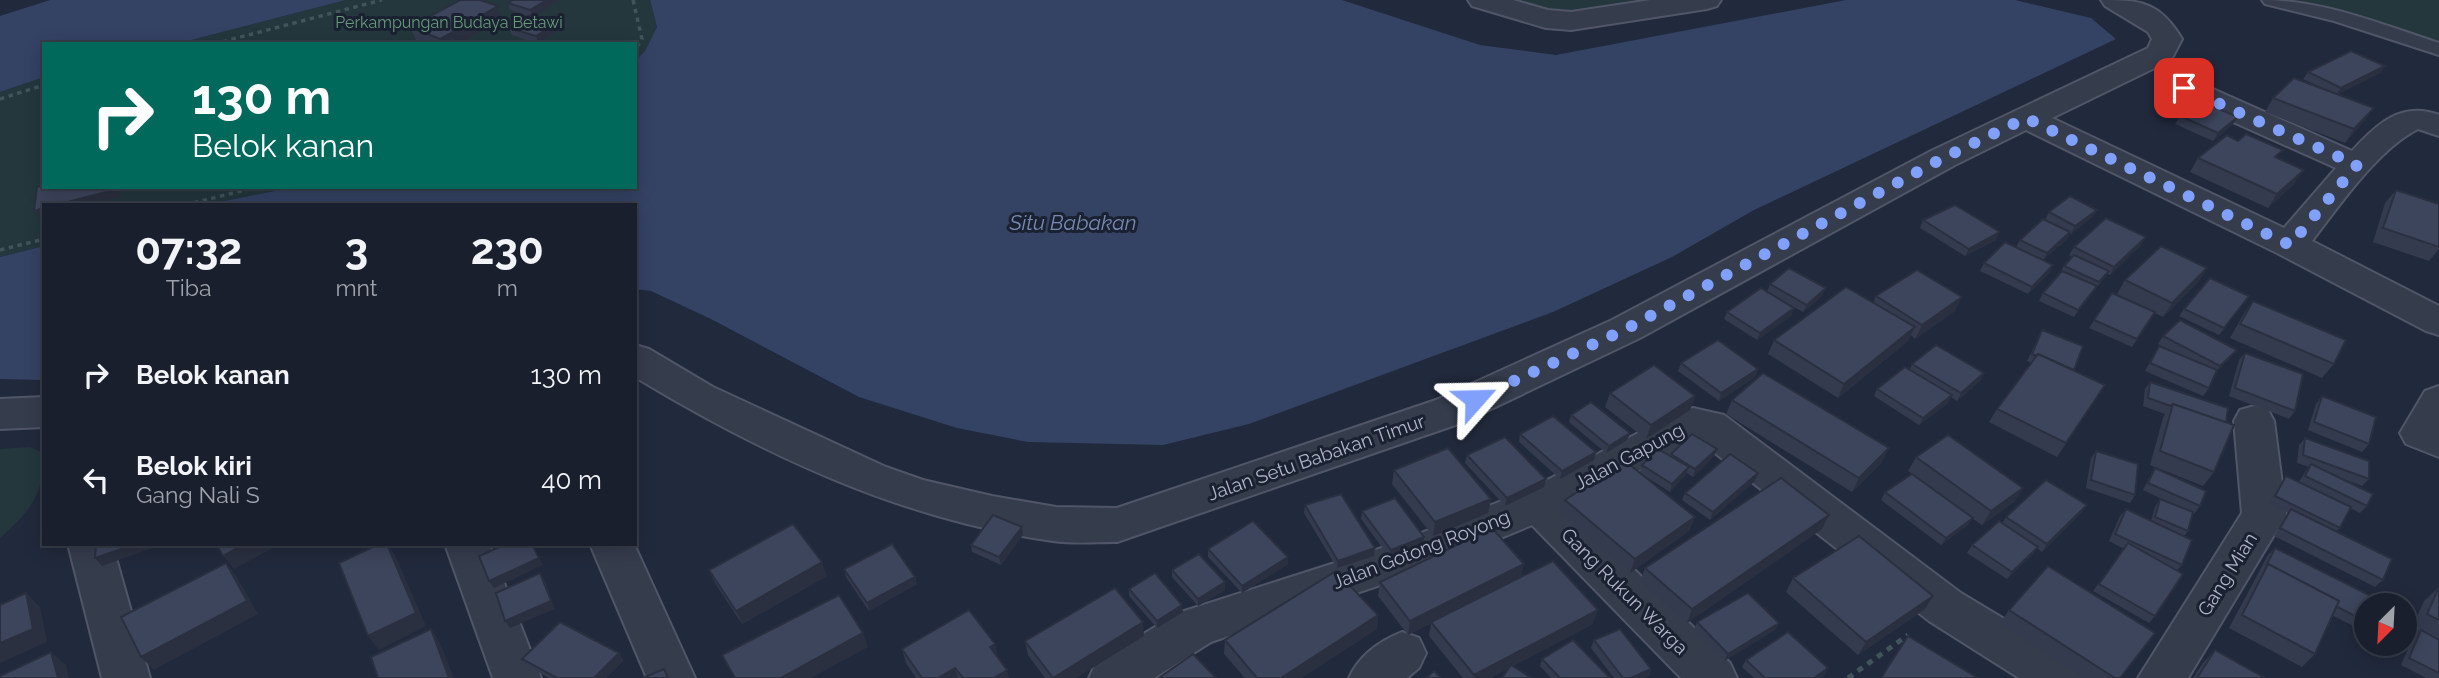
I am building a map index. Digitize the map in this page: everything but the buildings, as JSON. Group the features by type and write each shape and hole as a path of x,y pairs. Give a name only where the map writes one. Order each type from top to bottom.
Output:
{"street":[{"path":"1482,0 1546,19 1571,21 1707,0"},
{"name":"Jalan Setu Babakan Timur","path":"637,360 699,397 871,479 921,496 992,513 1056,524 1116,525 1450,411 1626,329 1943,158 2160,54 2167,39 2162,29 2148,17 2115,0"},
{"path":"2184,88 2357,165"},
{"path":"2290,245 2357,165 2401,125 2414,119 2434,116"},
{"path":"2026,118 2290,245 2439,322"},
{"path":"2439,401 2421,433 2439,441"},
{"path":"0,414 42,412"},
{"name":"Gang Mian","path":"2161,678 2264,515 2254,421"},
{"name":"Jalan Gapung","path":"1539,504 1693,423 1709,426 1945,607 2060,678"},
{"name":"Jalan Gotong Royong","path":"1113,678 1195,627 1403,559 1539,504"},
{"name":"Gang Rukun Warga","path":"1539,504 1713,678"},
{"path":"91,546 126,678"},
{"path":"468,546 517,678"},
{"path":"613,546 671,678"}],"lane":[{"path":"2271,0 2340,17 2439,49"},
{"path":"2340,17 2352,0"}],"path":[{"path":"222,42 382,0"},
{"path":"633,0 642,39 637,47"},
{"path":"0,99 42,86"},
{"path":"193,203 249,189"},
{"path":"0,250 42,240"},
{"path":"1848,678 1945,607"}],"green space":[{"name":"Perkampungan Budaya Betawi","path":"346,0 650,0 657,27 645,51 637,59 637,42 184,42"},
{"path":"1508,0 1666,0 1605,11 1569,12 1550,11"},
{"path":"2284,0 2439,0 2439,46"},
{"path":"42,78 42,189 285,189 214,203 42,203 42,246 0,257 0,92"},
{"path":"30,447 42,452 42,474 33,501 20,519 0,538 0,449"}],"water":[{"path":"50,0 346,0 184,42 42,42 42,78 0,92 0,16"},
{"name":"Situ Babakan","path":"650,0 1342,0 1480,45 1556,55 1846,0 2015,0 2091,18 2116,39 1754,210 1672,257 1553,312 1249,424 1163,445 1028,442 957,428 859,397 711,319 651,291 637,289 637,203 214,203 285,189 637,189 637,59 645,51 657,27"},
{"path":"42,246 42,380 0,379 0,257"}],"route":[{"path":"1475,399 1626,329 1943,158 2026,118 2290,245 2357,165 2184,88"}]}
